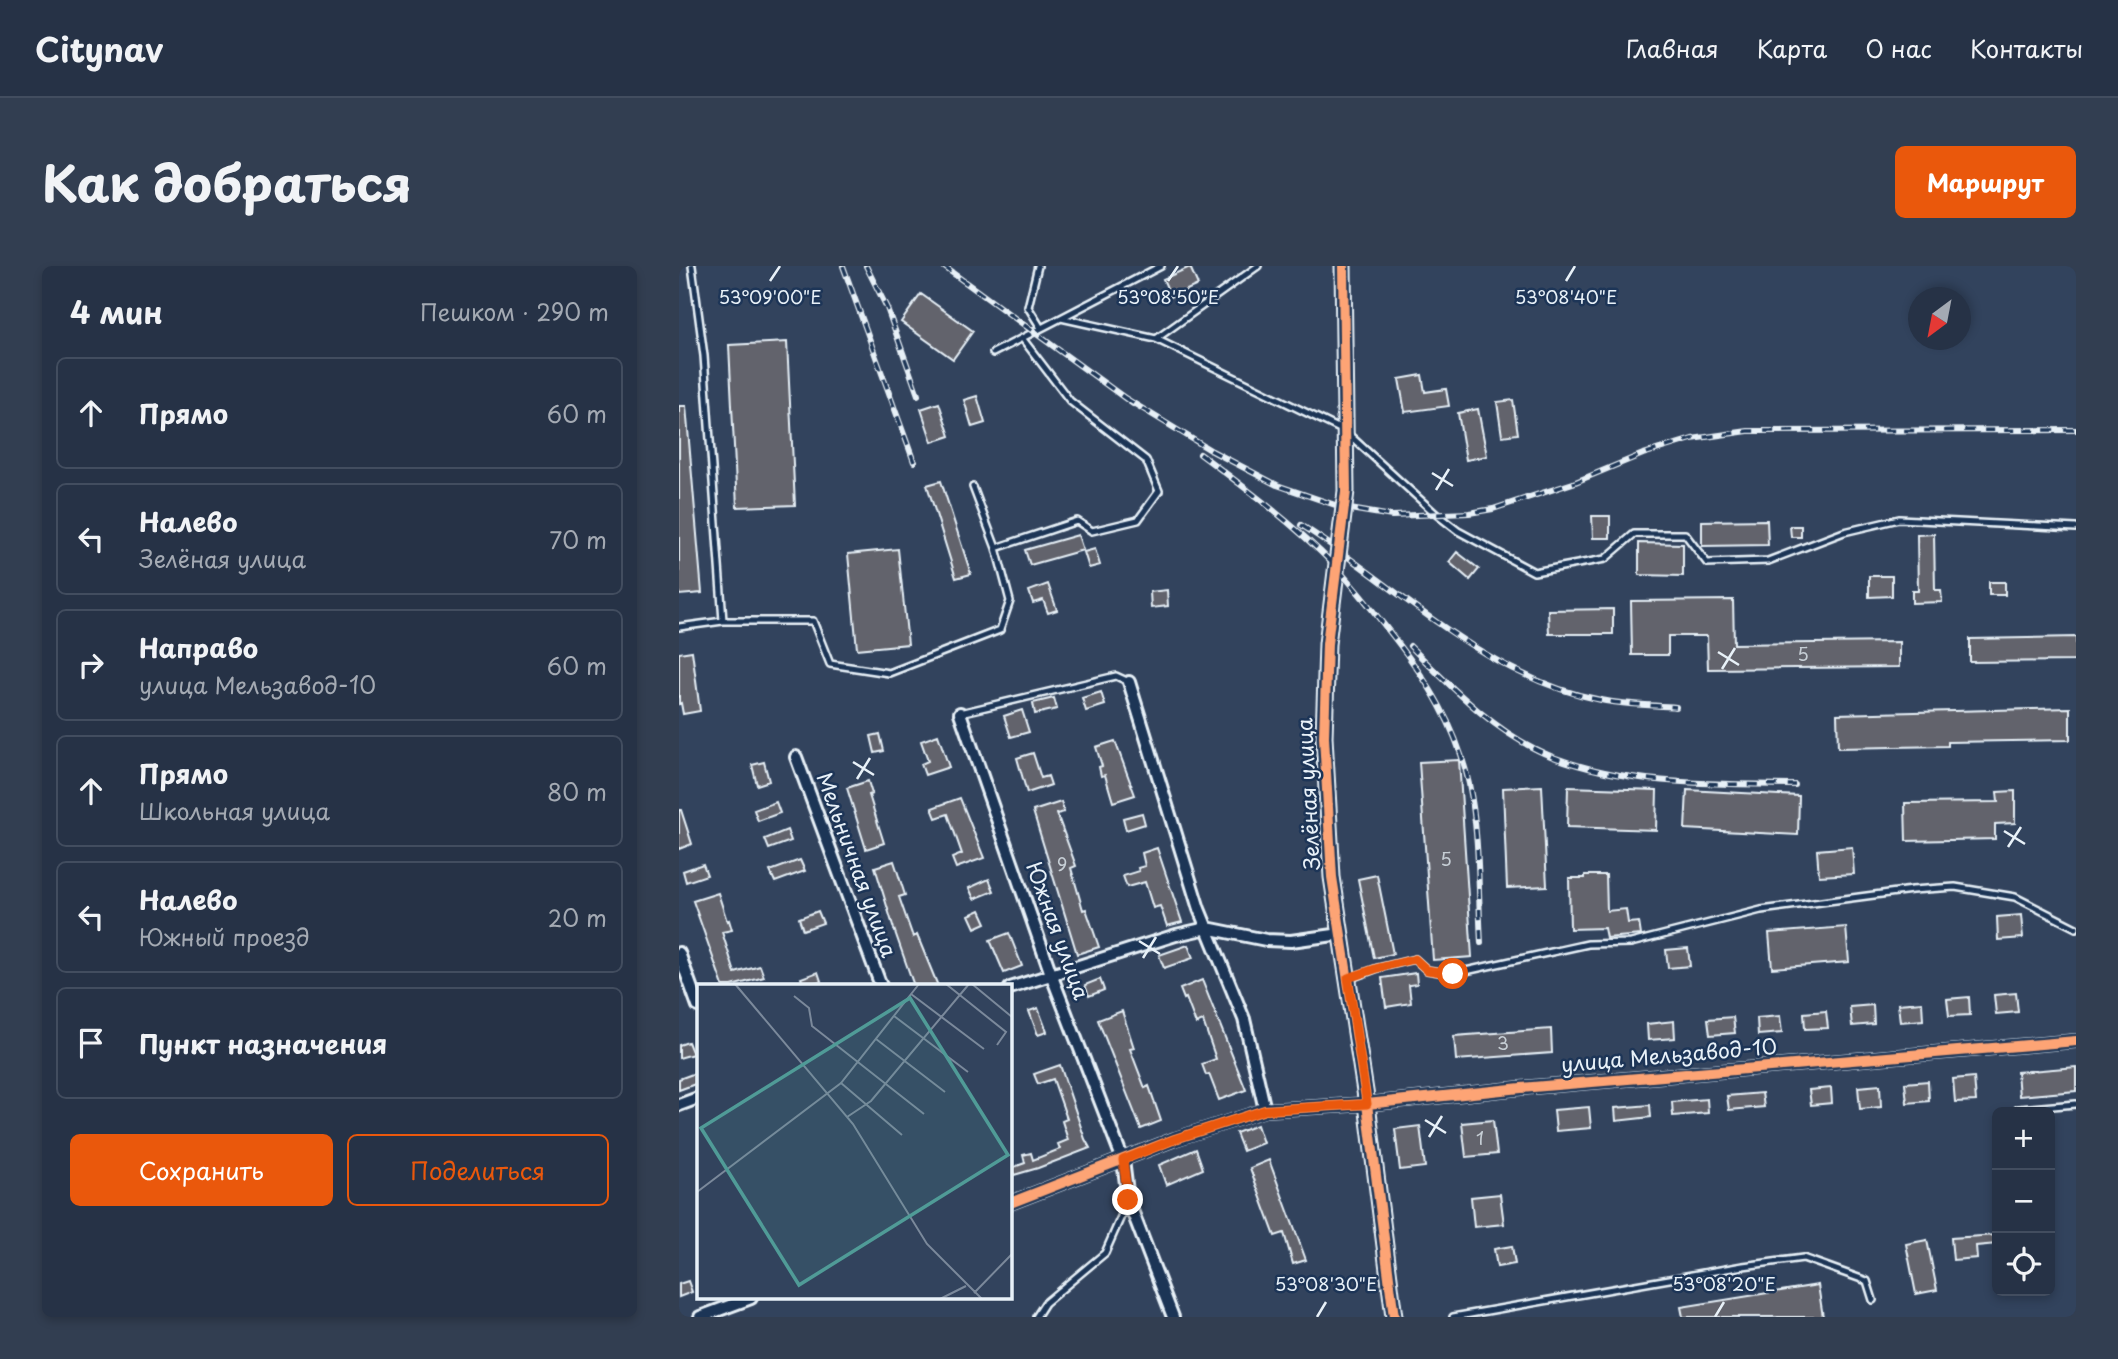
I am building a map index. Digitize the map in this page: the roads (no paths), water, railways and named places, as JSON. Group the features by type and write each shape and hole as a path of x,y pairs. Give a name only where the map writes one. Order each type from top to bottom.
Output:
{"street":[{"name":"Зелёная улица","path":"1343,266 1346,491 1327,644 1324,737 1332,877 1367,1104 1394,1317"},
{"path":"1129,682 1165,804 1207,928 1244,1019 1265,1110"},
{"name":"Южная улица","path":"960,712 1051,974 1123,1160 1128,1200 1173,1317"},
{"name":"Мельничная улица","path":"796,757 880,984"},
{"path":"1011,988 1207,928 1266,940 1291,941 1341,934"},
{"path":"679,953 697,1003"},
{"name":"улица Мельзавод-10","path":"1011,1203 1175,1139 1265,1110 1367,1104 2076,1041"},
{"path":"679,1105 697,1098"},
{"path":"700,1317 746,1300"}],"lane":[{"path":"692,266 704,356 723,621"},
{"path":"1038,266 1028,307 1041,328"},
{"path":"993,353 1161,266"},
{"path":"1156,339 1258,266"},
{"path":"1061,318 1156,339 1346,432 1458,531 1534,572 1605,559 1634,534 1685,534 1707,563 1768,561 1844,532 1899,519 2076,528"},
{"path":"996,548 1077,521 1092,531 1139,520 1159,491 1146,460 1070,401 1022,338"},
{"path":"679,627 723,621 813,621 830,664 889,673 1000,630 1010,600 996,548 973,487"},
{"path":"960,712 1116,676 1129,682"},
{"path":"1348,978 1415,959 1427,970 1453,974 1588,944 1631,943 1761,910 1955,887 2015,897 2076,928"},
{"path":"2041,1107 2076,1104"},
{"path":"1037,1317 1045,1303 1105,1254 1128,1200"},
{"path":"1453,1317 1803,1258 1867,1281 1873,1300"}],"railway":[{"path":"843,266 914,462"},
{"path":"866,266 887,308 918,395"},
{"path":"943,266 1133,404"},
{"path":"1125,398 1212,451 1277,485 1344,508 1392,516 1469,513 1493,509 1573,483 1643,454 1692,439 1748,431 2076,430"},
{"path":"1200,454 1287,521 1335,566 1405,652 1440,705 1464,763 1473,803 1481,943"},
{"path":"1301,525 1444,627 1519,672 1559,689 1601,700 1676,707"},
{"path":"1410,646 1459,694 1494,723 1533,748 1553,757 1612,773 1672,782 1795,785"}]}
